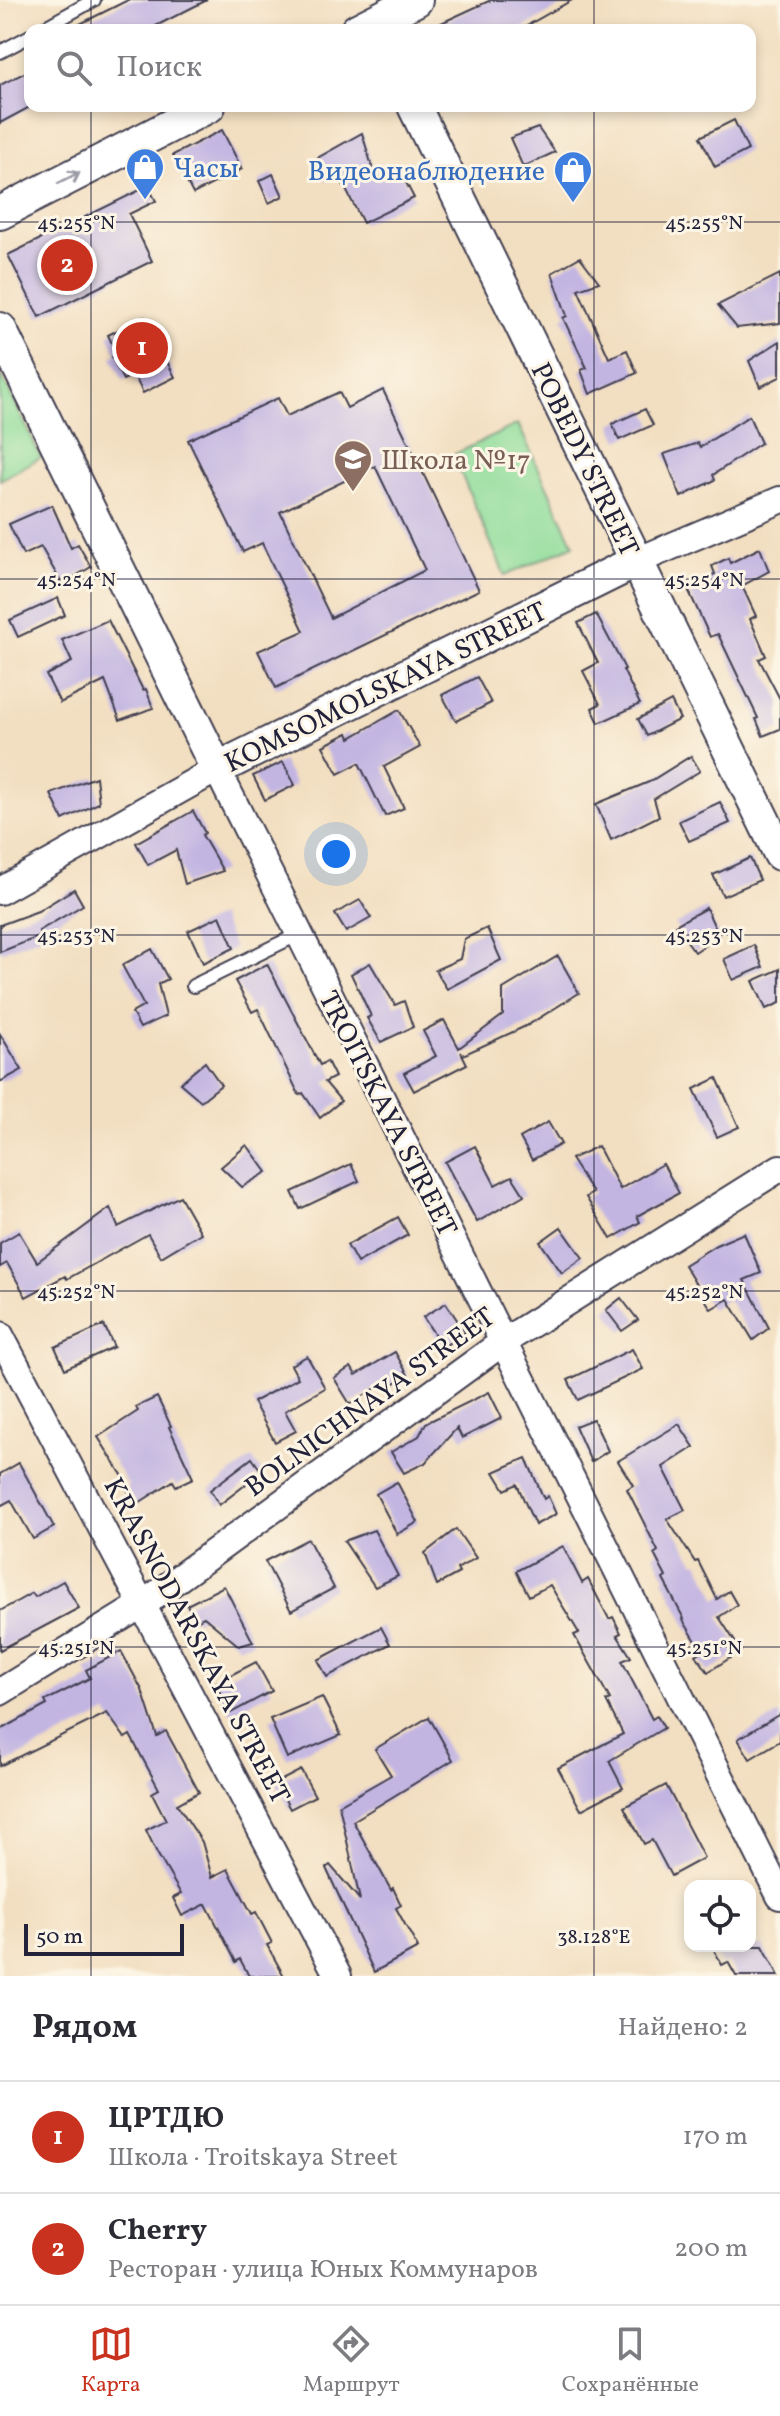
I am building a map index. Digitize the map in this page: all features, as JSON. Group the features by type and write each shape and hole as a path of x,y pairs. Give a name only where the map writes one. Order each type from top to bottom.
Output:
{"street":[{"path":"367,20 416,0"},
{"path":"0,213 197,112"},
{"name":"POBEDY STREET","path":"417,112 780,854"},
{"name":"TROITSKAYA STREET","path":"0,329 780,1896"},
{"name":"KOMSOMOLSKAYA STREET","path":"0,891 217,769 637,561 780,500"},
{"name":"BOLNICHNAYA STREET","path":"0,1692 143,1604 503,1342 780,1168"},
{"name":"KRASNODARSKAYA STREET","path":"0,1335 338,1976"}],"lane":[{"path":"51,24 94,0"},
{"path":"0,52 24,39"},
{"path":"193,986 299,934"}],"green space":[{"path":"0,372 41,457 0,480"},
{"path":"518,424 574,545 505,576 453,455"}],"building":[{"path":"128,0 207,0 160,24 80,24"},
{"path":"491,0 572,0 530,24 439,24"},
{"path":"24,73 24,110 0,123 0,85"},
{"path":"734,120 748,150 715,167 700,137"},
{"path":"538,128 555,152 523,167 510,138"},
{"path":"222,130 242,169 193,194 173,155"},
{"path":"362,133 376,180 399,169 414,198 363,223 338,174 326,181 314,160"},
{"path":"273,174 283,196 269,203 259,181"},
{"path":"148,186 156,201 129,214 152,261 39,317 8,255"},
{"path":"580,257 599,282 578,289 609,358 627,350 637,373 590,394 581,370 587,368 563,318 567,316 552,273"},
{"path":"780,274 780,323 737,328 718,305"},
{"path":"144,317 175,377 143,393 134,375 123,380 112,357 117,354 108,335"},
{"path":"780,341 780,377 760,387 749,361"},
{"path":"383,390 479,590 276,688 258,651 304,631 262,543 243,552 188,440 278,398 287,416 339,392 347,408","holes":["375,466 425,570 331,618 280,512"]},
{"path":"645,409 653,425 619,440 612,424"},
{"path":"749,416 761,443 713,475 715,480 681,497 664,454 698,443 700,447"},
{"path":"52,505 71,548 78,544 91,567 62,584 41,547 23,555 9,524"},
{"path":"760,548 769,571 742,586 756,616 750,619 766,656 759,659 780,699 780,729 763,736 758,718 718,634 710,637 687,587 715,574 712,566 728,558 730,563"},
{"path":"58,598 65,615 18,637 10,620"},
{"path":"596,614 640,704 599,723 592,708 600,704 583,671 598,663 578,623"},
{"path":"108,620 143,690 146,689 153,708 120,720 105,681 60,703 46,675 72,662 62,640"},
{"path":"477,677 491,703 456,721 442,695"},
{"path":"671,701 680,719 647,736 638,719"},
{"path":"399,710 420,747 384,767 404,808 385,816 359,763 338,774 323,746 348,733 350,738"},
{"path":"691,756 700,771 654,799 659,816 611,840 596,804 649,782"},
{"path":"283,762 295,785 265,800 253,776"},
{"path":"96,777 99,803 63,820 51,794"},
{"path":"720,802 730,823 689,841 679,821"},
{"path":"193,811 205,833 202,835 223,871 185,884 176,850 148,865 136,843"},
{"path":"750,858 760,880 723,896 713,875"},
{"path":"74,889 83,905 39,931 41,936 0,952 0,925 38,911"},
{"path":"360,900 371,918 346,932 335,914"},
{"path":"706,908 719,936 695,952 675,925"},
{"path":"220,916 234,948 203,963 188,931"},
{"path":"487,928 501,960 447,989 435,970 460,959 464,939"},
{"path":"754,945 763,967 733,980 724,959"},
{"path":"152,949 168,979 158,984 166,1016 140,1028 132,1013 144,1006 122,965"},
{"path":"558,956 579,993 528,1025 463,1055 461,1052 467,1064 414,1091 404,1073 436,1056 423,1031 444,1020 459,1048 503,1015 503,989"},
{"path":"370,963 395,1005 404,1001 413,1027 381,1042 367,1018 371,1016 351,974"},
{"path":"267,964 320,1065 327,1061 335,1077 325,1082 341,1101 320,1118 303,1093 299,1095 258,1009 252,1012 235,981"},
{"path":"780,969 780,1003 766,1009 753,981"},
{"path":"0,1034 22,1070 0,1082"},
{"path":"205,1062 221,1085 201,1101 180,1083"},
{"path":"717,1078 739,1127 717,1137 694,1089"},
{"path":"548,1122 561,1144 532,1160 520,1138"},
{"path":"247,1145 267,1172 242,1187 221,1167"},
{"path":"475,1146 495,1185 512,1176 524,1195 477,1222 445,1162"},
{"path":"598,1146 620,1189 663,1164 679,1193 637,1216 640,1222 611,1239 586,1197 593,1193 571,1159"},
{"path":"351,1164 359,1181 300,1209 292,1192"},
{"path":"180,1196 201,1233 161,1257 148,1234 67,1279 65,1276 26,1297 7,1263 0,1267 0,1243 19,1232 37,1262 110,1208 118,1227"},
{"path":"398,1217 408,1235 357,1263 347,1245"},
{"path":"561,1227 583,1258 562,1273 540,1242"},
{"path":"744,1233 761,1273 744,1280 769,1328 753,1340 728,1299 711,1309 684,1265 716,1245"},
{"path":"621,1298 638,1320 622,1331 606,1310"},
{"path":"446,1303 465,1332 443,1347 423,1317"},
{"path":"104,1325 114,1347 65,1369 55,1347"},
{"path":"632,1349 643,1369 578,1400 568,1380"},
{"path":"395,1352 408,1375 388,1387 386,1382 350,1404 334,1378 351,1367 356,1375"},
{"path":"307,1356 325,1388 285,1411 296,1431 275,1442 253,1402 298,1378 291,1365"},
{"path":"489,1392 502,1418 462,1438 457,1428 425,1463 404,1473 391,1452 419,1436 426,1423"},
{"path":"157,1397 193,1478 176,1486 173,1481 137,1504 98,1437 138,1411 136,1407"},
{"path":"593,1419 608,1451 591,1462 575,1426"},
{"path":"679,1424 694,1447 663,1467 685,1510 667,1519 695,1562 698,1561 717,1599 729,1591 737,1605 719,1617 741,1651 708,1672 696,1655 702,1651 663,1579 666,1577 654,1554 658,1551 627,1489 633,1485 618,1461"},
{"path":"252,1458 262,1472 219,1505 210,1490"},
{"path":"526,1458 544,1499 548,1496 556,1514 535,1525 517,1484 505,1490 494,1472"},
{"path":"19,1463 54,1527 33,1539 11,1500 0,1506 0,1474"},
{"path":"397,1482 418,1522 397,1534 376,1494"},
{"path":"456,1529 476,1558 457,1569 459,1573 437,1585 425,1553"},
{"path":"374,1530 398,1576 375,1587 344,1541"},
{"path":"308,1539 334,1588 291,1611 265,1561"},
{"path":"563,1546 582,1583 588,1579 609,1619 613,1617 621,1633 617,1635 631,1657 622,1661 652,1719 657,1716 664,1728 609,1761 623,1788 581,1810 558,1768 623,1734 606,1701 610,1699 574,1635 579,1633 550,1585 529,1596 516,1571"},
{"path":"63,1581 79,1608 0,1650 0,1611 32,1593 35,1597"},
{"path":"224,1586 253,1642 239,1646 204,1617 196,1621 187,1605"},
{"path":"381,1627 390,1644 327,1677 318,1660"},
{"path":"121,1651 142,1690 157,1736 166,1731 199,1792 177,1804 202,1842 212,1877 228,1869 252,1914 256,1912 272,1943 267,1945 284,1976 249,1976 240,1959 236,1962 206,1904 182,1916 173,1898 181,1894 146,1830 166,1820 152,1793 159,1789 130,1735 125,1738 107,1713 0,1766 0,1730 47,1705 45,1701 90,1678 86,1670"},
{"path":"256,1662 272,1691 231,1713 215,1683"},
{"path":"322,1697 341,1735 287,1758 270,1719"},
{"path":"780,1714 780,1741 750,1759 738,1739"},
{"path":"429,1717 453,1760 353,1821 391,1890 393,1888 401,1905 396,1908 418,1948 374,1972 326,1868 330,1865 360,1900 339,1805 391,1775 375,1749"},
{"path":"301,1770 315,1796 290,1809 276,1783"},
{"path":"666,1785 704,1858 671,1876 652,1840 644,1844 624,1807"},
{"path":"756,1946 763,1946 779,1976 736,1976 728,1962 722,1965 715,1952 756,1952"}],"place":[{"name":"Часы","path":"145,201"},
{"name":"Видеонаблюдение","path":"573,204"},
{"name":"Cherry","path":"67,265"},
{"name":"ЦРТДЮ","path":"142,348"},
{"name":"Школа №17","path":"353,493"}]}
